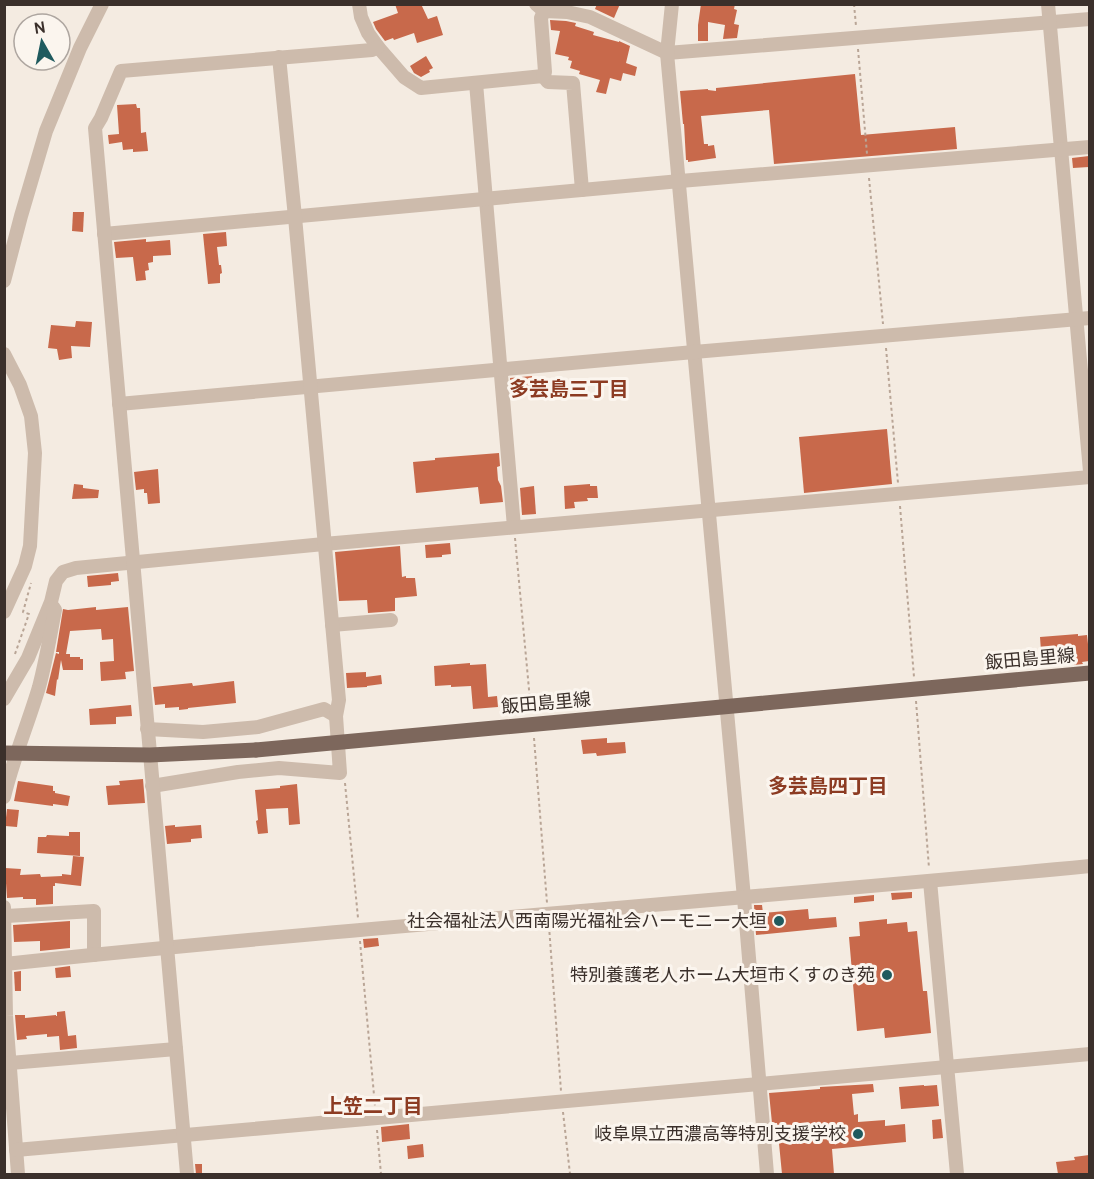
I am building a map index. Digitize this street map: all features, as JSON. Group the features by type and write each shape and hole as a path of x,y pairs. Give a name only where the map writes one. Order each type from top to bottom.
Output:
{"main road":[{"name":"飯田島里線","path":"4,753 150,755 256,750 1089,673"}],"street":[{"path":"4,281 46,131 80,48 102,4"},
{"path":"359,4 361,17 368,33 378,47 404,77 422,88 543,76"},
{"path":"672,4 668,53 767,1174"},
{"path":"1048,4 1060,150 1082,319 1089,471"},
{"path":"543,76 545,72 540,8 567,8 590,16 668,53 1089,19"},
{"path":"187,1174 95,128 121,71 372,50 378,47"},
{"path":"152,786 279,768 340,773 336,716 339,700 296,217 279,57"},
{"path":"543,76 548,82 573,83 582,190"},
{"path":"476,83 514,527"},
{"path":"104,234 680,181 1089,147"},
{"path":"119,404 1082,319"},
{"path":"4,354 20,385 31,416 35,453 30,546 25,566 4,612"},
{"path":"4,699 28,658 51,602 56,581 63,572 76,568 1089,477"},
{"path":"4,797 10,771 39,687 55,610 51,602"},
{"path":"332,625 391,620"},
{"path":"147,729 203,732 258,727 324,709 336,716"},
{"path":"5,964 167,947 1089,866"},
{"path":"930,881 957,1174"},
{"path":"18,1174 8,1083 10,1063 5,1016 5,911 94,911 94,955"},
{"path":"10,1063 176,1049"},
{"path":"16,1150 1089,1054"}],"path":[{"path":"854,4 930,881"},
{"path":"514,527 570,1174"},
{"path":"15,655 29,614 23,612 33,579"},
{"path":"340,773 344,780 381,1174"}],"building":[{"path":"395,4 421,4 428,19 437,16 443,35 417,43 414,33 385,41 373,22 398,13"},
{"path":"597,4 620,4 614,18 595,9"},
{"path":"701,4 735,4 734,9 737,10 734,24 739,25 737,38 723,39 725,25 708,22 708,41 698,41"},
{"path":"550,20 576,23 575,26 594,32 593,35 630,46 626,63 637,67 635,76 623,73 621,81 610,78 606,94 596,92 600,80 579,74 580,71 570,68 572,61 568,60 569,57 555,54 560,31 551,30"},
{"path":"426,56 433,68 421,77 414,73 410,66"},
{"path":"855,74 861,135 955,127 957,149 774,164 769,110 701,116 704,144 714,145 716,158 688,162 686,160 680,91 708,89 716,91 716,88"},
{"path":"136,104 137,108 140,108 141,133 146,132 148,151 123,150 122,142 109,144 108,135 119,134 117,105"},
{"path":"1089,156 1089,167 1073,168 1072,158"},
{"path":"73,212 84,212 83,232 72,231"},
{"path":"226,232 227,246 217,247 222,273 220,283 208,284 203,234"},
{"path":"146,239 146,242 170,240 171,255 153,256 153,262 148,263 149,270 145,271 146,280 136,281 133,257 116,258 114,242"},
{"path":"76,321 92,322 90,347 71,346 72,358 59,360 57,349 48,348 51,325 75,327"},
{"path":"532,376 533,389 511,390 510,378"},
{"path":"887,429 892,484 804,493 799,437"},
{"path":"499,453 498,480 503,502 480,504 478,487 416,493 413,462"},
{"path":"158,469 160,503 148,504 147,493 144,493 144,489 136,490 134,472"},
{"path":"74,484 99,490 98,498 72,499"},
{"path":"590,484 590,486 597,486 598,498 587,498 588,501 574,502 575,508 565,509 564,486"},
{"path":"534,486 536,514 522,515 520,488"},
{"path":"450,543 451,554 426,558 425,545"},
{"path":"400,546 402,577 415,578 417,596 395,598 395,611 368,613 367,600 339,601 335,552"},
{"path":"118,573 119,581 111,582 111,585 88,587 87,576"},
{"path":"96,607 96,610 128,607 134,671 125,672 126,679 101,681 100,662 114,661 113,639 102,640 101,629 70,631 66,654 83,659 83,670 63,670 61,660 55,696 46,693 56,653 59,654 56,652 63,609"},
{"path":"1078,634 1078,636 1087,635 1089,644 1089,661 1082,662 1083,664 1074,665 1072,651 1041,651 1040,637"},
{"path":"470,663 470,665 486,664 488,697 497,696 498,707 473,709 471,686 435,686 434,666"},
{"path":"366,672 366,677 381,675 382,684 347,688 346,673"},
{"path":"234,681 236,703 179,710 179,707 165,708 165,704 155,705 153,687 192,683 193,686"},
{"path":"131,705 132,716 116,717 116,724 90,725 89,709"},
{"path":"607,738 607,743 625,742 626,753 597,756 596,753 583,754 581,740"},
{"path":"143,779 145,803 108,805 106,786 120,785 119,781"},
{"path":"18,781 53,786 55,793 70,796 68,806 14,801"},
{"path":"297,784 300,824 289,825 288,808 266,809 268,833 258,834 255,790"},
{"path":"7,809 19,810 17,827 5,826"},
{"path":"175,825 175,827 201,825 202,838 191,839 191,842 167,844 165,826"},
{"path":"69,832 80,832 80,856 37,853 38,837 69,836"},
{"path":"73,856 84,857 81,886 55,883 53,904 36,905 36,899 7,898 5,868 21,869 20,875 40,874 41,877 71,875"},
{"path":"912,892 912,898 892,900 891,893"},
{"path":"874,895 874,901 854,903 854,897"},
{"name":"社会福祉法人西南陽光福祉会ハーモニー大垣","path":"754,905 762,905 763,913 808,909 809,919 836,917 837,927 756,935"},
{"name":"特別養護老人ホーム大垣市くすのき苑","path":"887,919 887,924 907,922 908,932 917,931 923,991 927,991 931,1033 885,1038 884,1028 857,1031 849,937 860,936 859,922"},
{"path":"70,921 70,948 40,951 40,941 14,942 13,925"},
{"path":"378,938 379,946 364,948 363,939"},
{"path":"70,966 71,977 56,978 55,968"},
{"path":"21,971 21,991 15,991 14,972"},
{"path":"65,1011 68,1036 76,1035 77,1048 60,1050 59,1036 47,1037 47,1034 26,1036 27,1039 17,1040 15,1015 25,1015 25,1018 57,1016 57,1012"},
{"path":"873,1084 874,1092 852,1094 854,1115 858,1114 858,1122 885,1120 885,1126 905,1124 906,1142 832,1149 834,1174 782,1174 777,1123 772,1123 769,1093"},
{"path":"937,1085 939,1106 901,1109 899,1087"},
{"path":"941,1119 943,1138 933,1139 932,1120"},
{"path":"409,1124 410,1139 382,1142 381,1127"},
{"path":"423,1144 424,1157 408,1159 407,1146"},
{"path":"1089,1155 1089,1174 1058,1174 1056,1162 1075,1160 1074,1157"},
{"path":"195,1164 202,1164 202,1174 196,1174"}],"place":[{"name":"社会福祉法人西南陽光福祉会ハーモニー大垣","path":"779,921"},
{"name":"特別養護老人ホーム大垣市くすのき苑","path":"887,975"},
{"name":"岐阜県立西濃高等特別支援学校","path":"858,1134"}],"district":[{"name":"多芸島三丁目","path":"569,389"},
{"name":"多芸島四丁目","path":"828,786"},
{"name":"上笠二丁目","path":"373,1106"}]}
